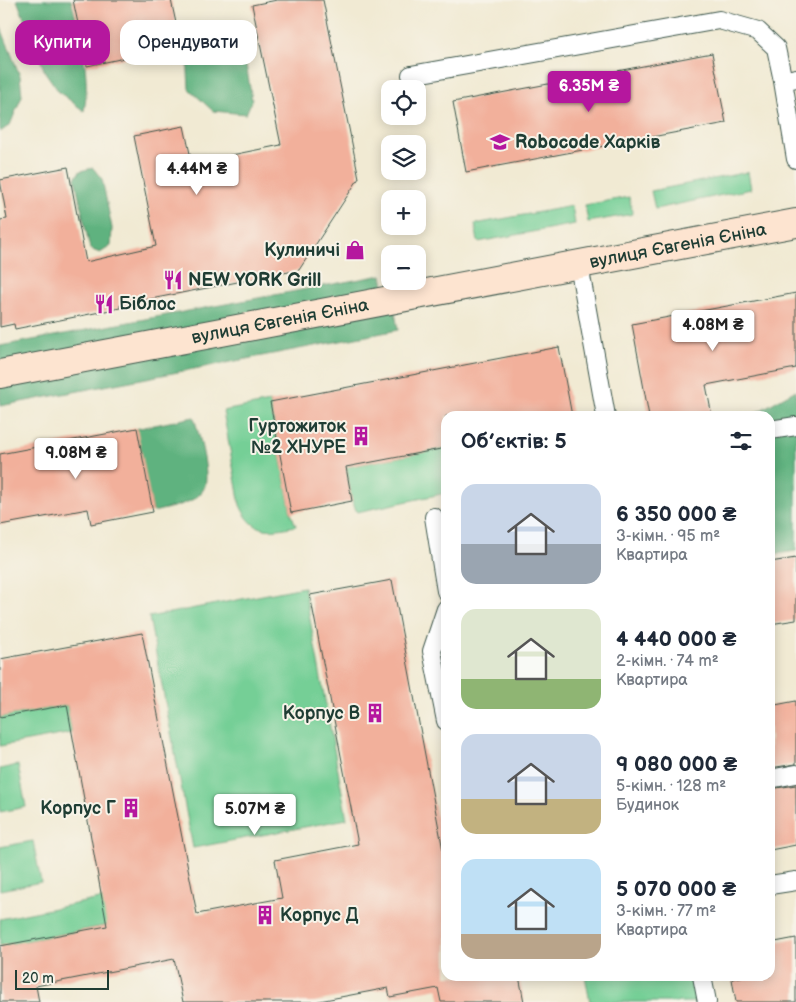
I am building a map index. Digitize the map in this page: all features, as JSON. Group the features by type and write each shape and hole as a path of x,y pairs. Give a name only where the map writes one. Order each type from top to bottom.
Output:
{"street":[{"name":"вулиця Євгенія Єніна","path":"0,374 796,224"}],"lane":[{"path":"411,75 719,20 758,30 776,48 789,79 796,159"},
{"path":"579,265 605,411"},
{"path":"775,429 796,426"},
{"path":"434,517 441,560"},
{"path":"441,624 432,651 441,696"},
{"path":"775,777 796,774"},
{"path":"775,885 796,881"},
{"path":"703,981 707,1002"}],"green space":[{"path":"17,0 71,0 76,20 25,20"},
{"path":"0,25 20,76 22,96 10,125 0,132"},
{"path":"42,65 84,65 86,97 84,111 59,92"},
{"path":"188,65 246,65 252,100 246,114 213,111 189,89"},
{"path":"93,168 102,179 112,228 111,246 100,253 90,249 75,178 80,171"},
{"path":"748,172 751,189 655,209 651,191"},
{"path":"629,197 633,214 588,222 585,205"},
{"path":"572,206 575,224 478,242 475,224"},
{"path":"381,275 381,290 385,290 386,297 0,369 0,346"},
{"path":"394,306 398,330 0,406 0,382"},
{"path":"796,390 796,551 775,554 775,411 759,411"},
{"path":"270,402 291,513 296,526 278,529 263,529 256,526 250,522 240,505 223,411"},
{"path":"194,417 205,466 206,476 203,490 188,502 153,512 135,429"},
{"path":"441,449 441,494 357,512 352,501 346,467"},
{"path":"304,587 347,819 193,848 149,617"},
{"path":"67,705 72,733 0,746 0,717"},
{"path":"18,765 26,807 0,812 0,769"},
{"path":"33,841 41,882 0,890 0,847"},
{"path":"110,897 115,924 0,946 0,919"},
{"path":"586,981 695,981 698,1002 590,1002"}],"building":[{"path":"73,0 171,0 175,20 120,20 120,59 110,61 110,20 77,20"},
{"path":"277,0 323,0 359,178 299,270 120,305 120,308 15,329 14,324 0,327 0,220 7,219 0,180 68,167 86,262 156,246 134,136 184,126 192,163 281,145 257,29 257,20 255,20 252,5"},
{"path":"712,53 726,123 466,172 453,102"},
{"path":"796,293 796,368 706,385 711,411 648,411 632,324"},
{"name":"Гуртожиток №2 ХНУРЕ","path":"559,347 571,411 441,411 441,449 346,467 352,501 291,513 270,402"},
{"path":"137,428 153,512 91,524 88,509 0,525 0,454"},
{"path":"796,558 796,620 775,623 775,561"},
{"path":"392,580 441,840 441,981 520,981 524,1002 441,1002 438,988 390,997 388,988 314,1002 183,1002 174,959 36,986 39,1002 0,1002 0,946 107,926 67,705 0,717 0,659 142,633 197,914 282,898 275,860 358,844 310,595"},
{"path":"796,701 796,764 775,767 775,705"},
{"path":"796,785 796,845 775,849 775,788"},
{"path":"796,938 796,1002 736,1002 732,981 775,981 775,942"}],"place":[{"name":"Robocode Харків","path":"500,142"},
{"name":"Кулиничі","path":"355,250"},
{"name":"NEW YORK Grill","path":"173,280"},
{"name":"Біблос","path":"104,304"},
{"name":"Гуртожиток №2 ХНУРЕ","path":"361,436"},
{"name":"Корпус В","path":"375,713"},
{"name":"Корпус Г","path":"131,808"},
{"name":"Корпус Д","path":"265,915"}]}
